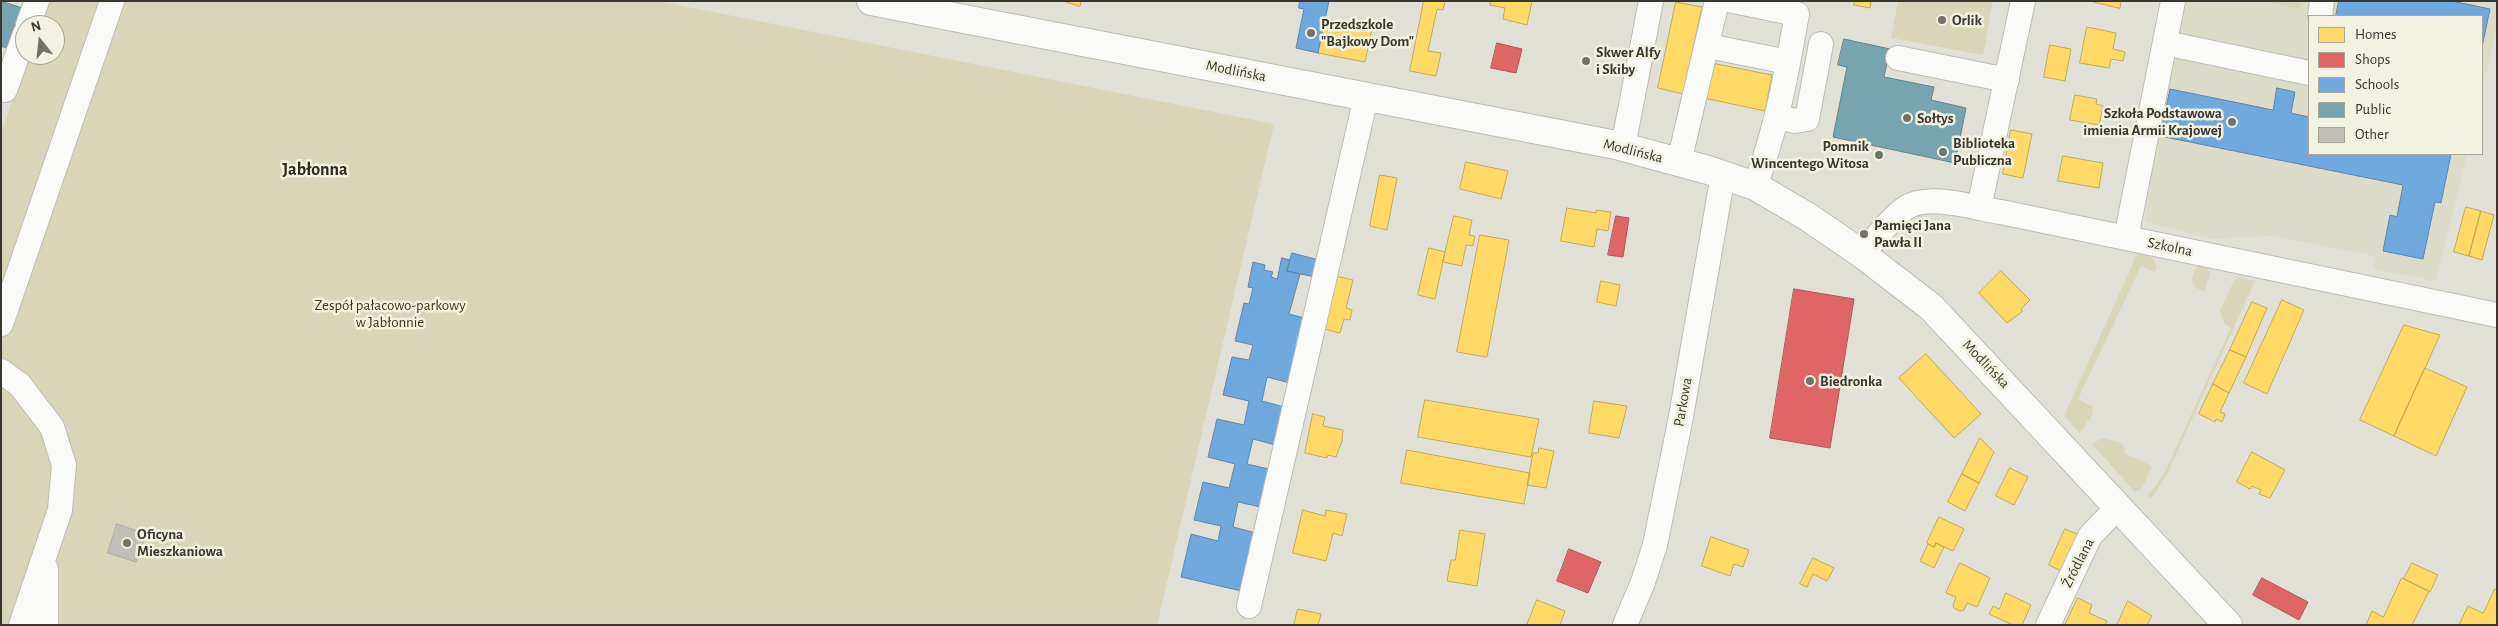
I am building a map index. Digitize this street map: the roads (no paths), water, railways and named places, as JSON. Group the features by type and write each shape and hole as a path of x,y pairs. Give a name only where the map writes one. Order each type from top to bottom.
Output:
{"main road":[{"name":"Modlińska","path":"871,1 951,9 1366,98 1623,147 1755,186 1808,217 1862,254 1931,307 2228,625"}],"street":[{"path":"32,15 37,1"},
{"path":"1,324 112,1"},
{"path":"1623,147 1651,1"},
{"path":"1679,162 1708,46 1717,1"},
{"path":"1733,1 1797,14 1778,117 1755,186"},
{"path":"1979,208 2023,1"},
{"path":"2126,238 2173,1"},
{"path":"2320,15 2322,1"},
{"path":"2166,43 2308,73"},
{"path":"1778,117 1796,122 1807,119 1821,44"},
{"path":"1708,46 1788,62"},
{"path":"1898,58 2007,80"},
{"path":"1,89 5,90 15,62"},
{"path":"1249,606 1366,98"},
{"name":"Parkowa","path":"1625,625 1643,582 1655,544 1680,422 1723,175"},
{"name":"Szkolna","path":"1862,254 1904,209 1919,201 1938,202 1979,208 2497,315"},
{"path":"1,371 20,385 52,426 64,465 60,510 20,625"},
{"name":"Źródlana","path":"2048,625 2090,536 2118,507"},
{"path":"46,553 46,625"}],"place":[{"name":"Orlik","path":"1942,20"},
{"name":"Przedszkole \"Bajkowy Dom\"","path":"1311,33"},
{"name":"Skwer Alfy i Skiby","path":"1586,61"},
{"name":"Sołtys","path":"1907,118"},
{"name":"Szkoła Podstawowa imienia Armii Krajowej","path":"2232,122"},
{"name":"Biblioteka Publiczna","path":"1943,152"},
{"name":"Pomnik Wincentego Witosa","path":"1879,155"},
{"name":"Pamięci Jana Pawła II","path":"1864,234"},
{"name":"Biedronka","path":"1810,381"},
{"name":"Oficyna Mieszkaniowa","path":"127,543"}],"district":[{"name":"Jabłonna","path":"315,170"}],"park label":[{"name":"Zespół pałacowo-parkowy w Jabłonnie","path":"390,314"}]}
